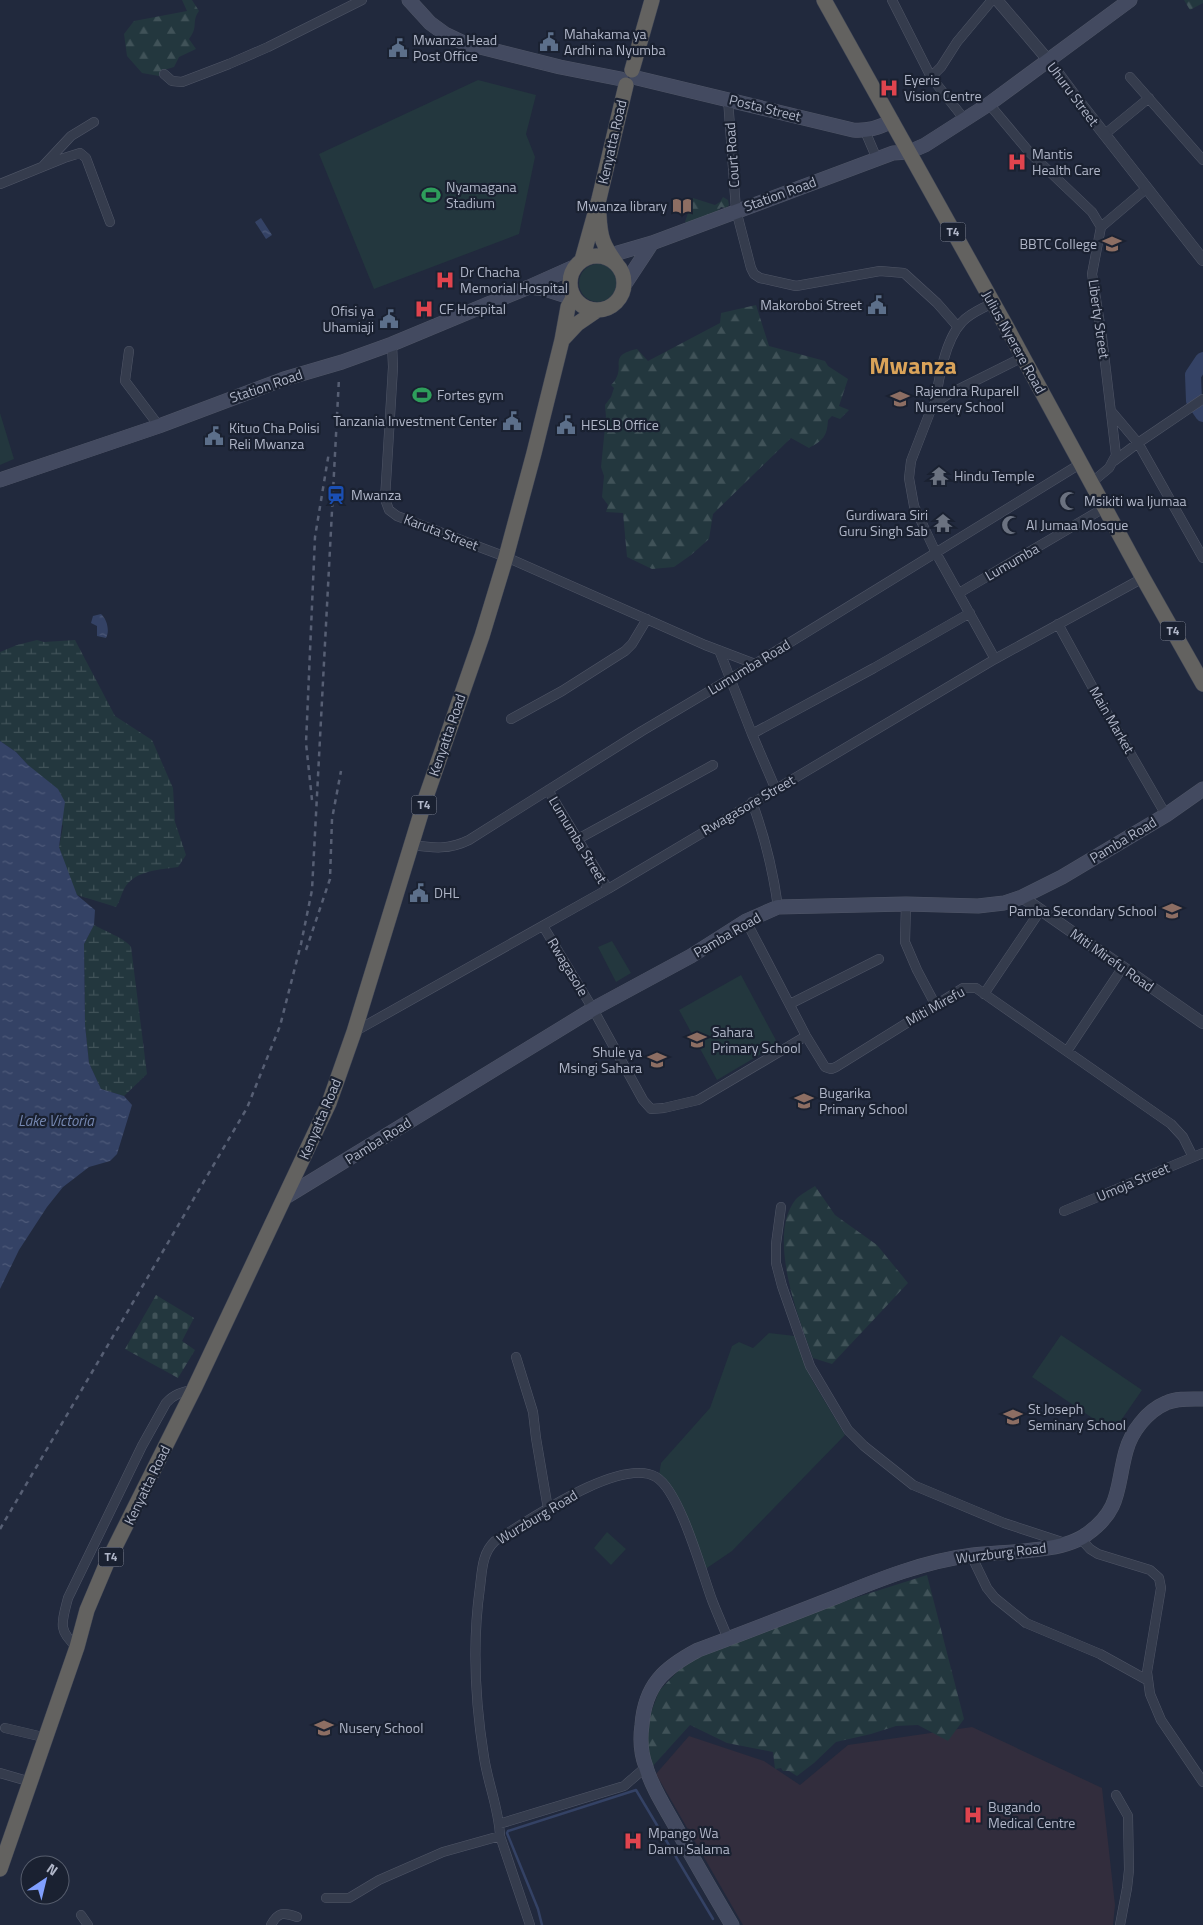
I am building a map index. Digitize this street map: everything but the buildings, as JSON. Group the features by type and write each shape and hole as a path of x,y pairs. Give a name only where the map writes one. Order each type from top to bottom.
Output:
{"highway":[{"name":"Kenyatta Road","path":"579,263 599,199 629,78 652,0"},
{"name":"Julius Nyerere Road","path":"824,0 910,152 1104,508 1203,684"},
{"name":"Kenyatta Road","path":"599,199 600,234 611,259"},
{"path":"579,263 590,257 611,259"},
{"name":"T4","path":"596,310 605,310 613,306 619,300 625,284 624,276 611,259"},
{"name":"T4","path":"573,298 570,282 572,273 579,263"},
{"name":"Kenyatta Road","path":"0,1869 47,1738 87,1610 106,1565 194,1389 322,1121 354,1032 426,797 482,636 506,557 562,340 568,307 573,298"},
{"path":"573,298 588,309 596,310"},
{"name":"Kenyatta Road","path":"562,340 577,324 596,310"}],"main road":[{"name":"Posta Street","path":"409,0 430,23 464,43 560,67 629,78 728,99 853,130 865,131 878,128 892,121"},
{"name":"Station Road","path":"611,259 736,210 892,153 910,152 925,145 989,104 1130,0"},
{"path":"625,284 652,242"},
{"name":"Station Road","path":"0,480 159,426 250,391 392,344 529,287 579,263"},
{"path":"529,287 546,289 573,298"},
{"name":"Pamba Road","path":"284,1198 592,1009 691,956 746,921 778,907 906,904 978,906 1004,903 1022,897 1062,877 1166,815 1203,789"},
{"path":"1074,1541 1102,1521 1112,1508 1119,1490 1126,1451 1131,1437 1141,1422 1165,1403 1182,1399 1203,1400"},
{"name":"Wurzburg Road","path":"732,1925 681,1836 646,1767 641,1733 642,1713 650,1691 657,1680 678,1661 698,1650 912,1568 971,1555 1074,1541"}],"street":[{"path":"164,74 172,81 182,82 268,47 362,0"},
{"path":"892,0 931,77 965,120"},
{"path":"931,77 942,67 957,42 992,0"},
{"name":"Uhuru Street","path":"997,0 1048,60 1203,260"},
{"path":"1130,77 1203,160"},
{"path":"1104,134 1149,98"},
{"name":"Court Road","path":"728,99 736,210 754,274 760,278 796,286 880,271 904,273 937,303 958,327"},
{"path":"989,104 1030,153 1092,212 1101,227 1147,188"},
{"path":"41,168 75,133 94,122"},
{"path":"865,131 874,152 875,160"},
{"path":"56,151 64,158"},
{"path":"0,184 80,153 86,158 110,222"},
{"name":"Liberty Street","path":"1101,227 1092,274 1111,411 1116,455 1114,462"},
{"path":"992,303 968,317 958,327 947,349 935,402 916,445 908,478 914,506 936,553 995,659"},
{"name":"Karuta Street","path":"392,344 394,367 385,499 389,510 397,516 506,557 755,664"},
{"path":"129,351 125,382 159,426"},
{"path":"935,402 1023,357"},
{"path":"1091,483 1138,443 1203,399"},
{"path":"1111,411 1138,443 1203,558"},
{"name":"Lumumba Road","path":"412,845 442,849 456,846 469,840 688,703 755,664 1080,464"},
{"name":"Lumumba","path":"959,593 1104,508"},
{"name":"Rwagasore Street","path":"354,1032 608,889 995,659 1143,578"},
{"path":"752,734 840,687 970,613"},
{"path":"511,718 562,690 625,651 632,644 647,619"},
{"name":"Main Market","path":"1058,624 1166,815"},
{"path":"719,650 776,790"},
{"path":"578,840 713,765"},
{"name":"Lumumba Street","path":"548,790 608,889"},
{"path":"752,802 762,828 772,865 778,907"},
{"name":"Miti Mirefu Road","path":"1022,897 1203,1023"},
{"path":"906,904 905,942 935,1004"},
{"path":"984,994 1040,910"},
{"name":"Miti Mirefu","path":"746,921 806,1036 825,1067 831,1068 962,988 976,988 1171,1124 1183,1137 1193,1157"},
{"name":"Rwagasole","path":"543,926 649,1108 654,1110 698,1100 806,1036"},
{"path":"790,1004 826,984 879,959"},
{"path":"1067,1051 1123,967"},
{"name":"Umoja Street","path":"1064,1211 1203,1153"},
{"path":"780,1207 776,1263 782,1286 814,1372 843,1422 855,1438 909,1482 920,1488 1016,1528 1074,1541 1094,1552 1150,1570 1159,1578 1161,1588 1147,1680 1150,1694 1161,1720 1202,1779"},
{"path":"516,1356 534,1412 536,1438 548,1509"},
{"path":"77,1647 67,1638 62,1625 68,1598 142,1446 163,1408 172,1397 180,1392 194,1389"},
{"name":"Wurzburg Road","path":"530,1925 500,1836 484,1759 477,1696 475,1631 485,1555 490,1546 584,1488 616,1477 644,1473 657,1477 668,1490 679,1511 728,1639"},
{"path":"971,1555 987,1588 995,1598 1026,1624 1100,1654 1147,1680"},
{"path":"5,1728 47,1738"},
{"path":"499,1824 624,1786 631,1782 646,1767"},
{"path":"0,1773 31,1782"},
{"path":"1116,1795 1128,1816 1129,1870 1120,1925"},
{"path":"326,1898 349,1898 378,1880 443,1852 500,1836"},
{"path":"271,1925 277,1915 281,1913 297,1917"},
{"path":"81,1915 88,1925"}],"shaded area":[{"path":"972,1727 1102,1788 1115,1905 1113,1925 743,1925 656,1774 689,1736 764,1761 800,1785 848,1745"}],"green space":[{"path":"182,0 192,0 199,11 195,18 194,31 189,39 196,49 179,57 174,67 164,70 159,76 142,73 127,56 124,34 134,21 187,11"},
{"path":"1184,0 1203,0 1203,3 1190,10"},
{"name":"Nyamagana Stadium","path":"478,80 536,95 526,134 535,157 519,234 374,289 319,154"},
{"path":"723,197 728,200 729,205 726,208 721,207 716,213 688,224 685,222 693,198 715,205"},
{"path":"598,264 611,270 617,283 611,296 598,302 585,296 579,283 585,270"},
{"path":"756,305 769,346 825,361 828,366 848,379 839,406 849,410 840,419 832,416 828,420 827,430 823,437 818,443 809,448 791,438 713,514 709,539 674,567 652,569 627,557 623,513 606,512 608,505 602,497 604,476 601,467 606,417 605,405 611,397 614,388 611,385 618,373 619,359 627,352 637,349 648,361 720,323 721,313"},
{"path":"0,413 14,459 0,465"},
{"path":"37,640 44,642 75,640 115,716 152,740 173,788 175,822 186,855 178,867 148,872 134,878 124,889 116,907 77,895 67,873 59,847 63,826 28,765 16,752 0,741 0,652"},
{"path":"94,925 119,938 131,947 147,1074 124,1096 101,1089 89,1063 85,1025 84,944"},
{"path":"612,941 631,973 616,982 598,947"},
{"path":"741,975 778,1044 717,1080 679,1010"},
{"path":"815,1186 835,1215 877,1245 908,1283 832,1364 813,1358 800,1322 788,1278 785,1255 784,1234 788,1215 796,1199"},
{"path":"156,1295 194,1318 182,1341 195,1350 178,1378 125,1349"},
{"path":"769,1333 795,1336 812,1380 845,1435 732,1551 704,1570 659,1475 661,1463 710,1408 732,1346 739,1342 753,1348"},
{"path":"1061,1335 1142,1390 1113,1432 1032,1377"},
{"path":"607,1532 626,1549 611,1565 594,1548"},
{"path":"927,1575 964,1719 948,1741 918,1725 896,1726 836,1742 797,1776 789,1771 783,1771 781,1768 775,1769 773,1752 727,1743 690,1725 651,1768 645,1729 659,1691 678,1671 709,1649 801,1615"}],"water":[{"path":"261,218 272,235 266,239 255,222"},
{"path":"101,614 107,625 108,632 106,638 97,636 97,626 91,623 93,616"},
{"name":"Lake Victoria","path":"0,741 16,752 28,765 58,789 65,802 59,847 77,895 95,910 94,925 84,944 85,1025 89,1063 101,1089 124,1096 132,1105 117,1154 110,1161 89,1167 63,1187 47,1207 19,1250 0,1289"}],"waterway":[{"path":"1203,360 1193,375 1194,401 1203,414"},
{"path":"542,1925 538,1909 507,1833 508,1831 636,1790 713,1919"}],"railway":[{"path":"0,1529 247,1108 280,1026 301,944 312,890 339,378"},
{"path":"312,800 306,743 315,537 329,452"},
{"path":"306,950 330,879 332,819 341,771"}],"place":[{"name":"Mahakama ya Ardhi na Nyumba","path":"549,42"},
{"name":"Mwanza Head Post Office","path":"398,48"},
{"name":"Eyeris Vision Centre","path":"889,88"},
{"name":"Mantis Health Care","path":"1017,162"},
{"name":"Nyamagana Stadium","path":"431,195"},
{"name":"Mwanza library","path":"682,206"},
{"name":"BBTC College","path":"1112,244"},
{"name":"Dr Chacha Memorial Hospital","path":"445,280"},
{"name":"Makoroboi Street","path":"877,305"},
{"name":"CF Hospital","path":"424,309"},
{"name":"Ofisi ya Uhamiaji","path":"389,319"},
{"name":"Fortes gym","path":"422,395"},
{"name":"Rajendra Ruparell Nursery School","path":"900,399"},
{"name":"Tanzania Investment Center","path":"512,421"},
{"name":"HESLB Office","path":"566,425"},
{"name":"Kituo Cha Polisi Reli Mwanza","path":"214,436"},
{"name":"Hindu Temple","path":"939,476"},
{"name":"Mwanza","path":"336,495"},
{"name":"Msikiti wa Ijumaa","path":"1069,501"},
{"name":"Gurdiwara Siri Guru Singh Sab","path":"943,523"},
{"name":"Al Jumaa Mosque","path":"1011,525"},
{"name":"DHL","path":"419,893"},
{"name":"Pamba Secondary School","path":"1172,911"},
{"name":"Sahara Primary School","path":"697,1040"},
{"name":"Shule ya Msingi Sahara","path":"657,1060"},
{"name":"Bugarika Primary School","path":"804,1101"},
{"name":"St Joseph Seminary School","path":"1013,1417"},
{"name":"Nusery School","path":"324,1728"},
{"name":"Bugando Medical Centre","path":"973,1815"},
{"name":"Mpango Wa Damu Salama","path":"633,1841"}],"district":[{"name":"Mwanza","path":"913,366"}]}
